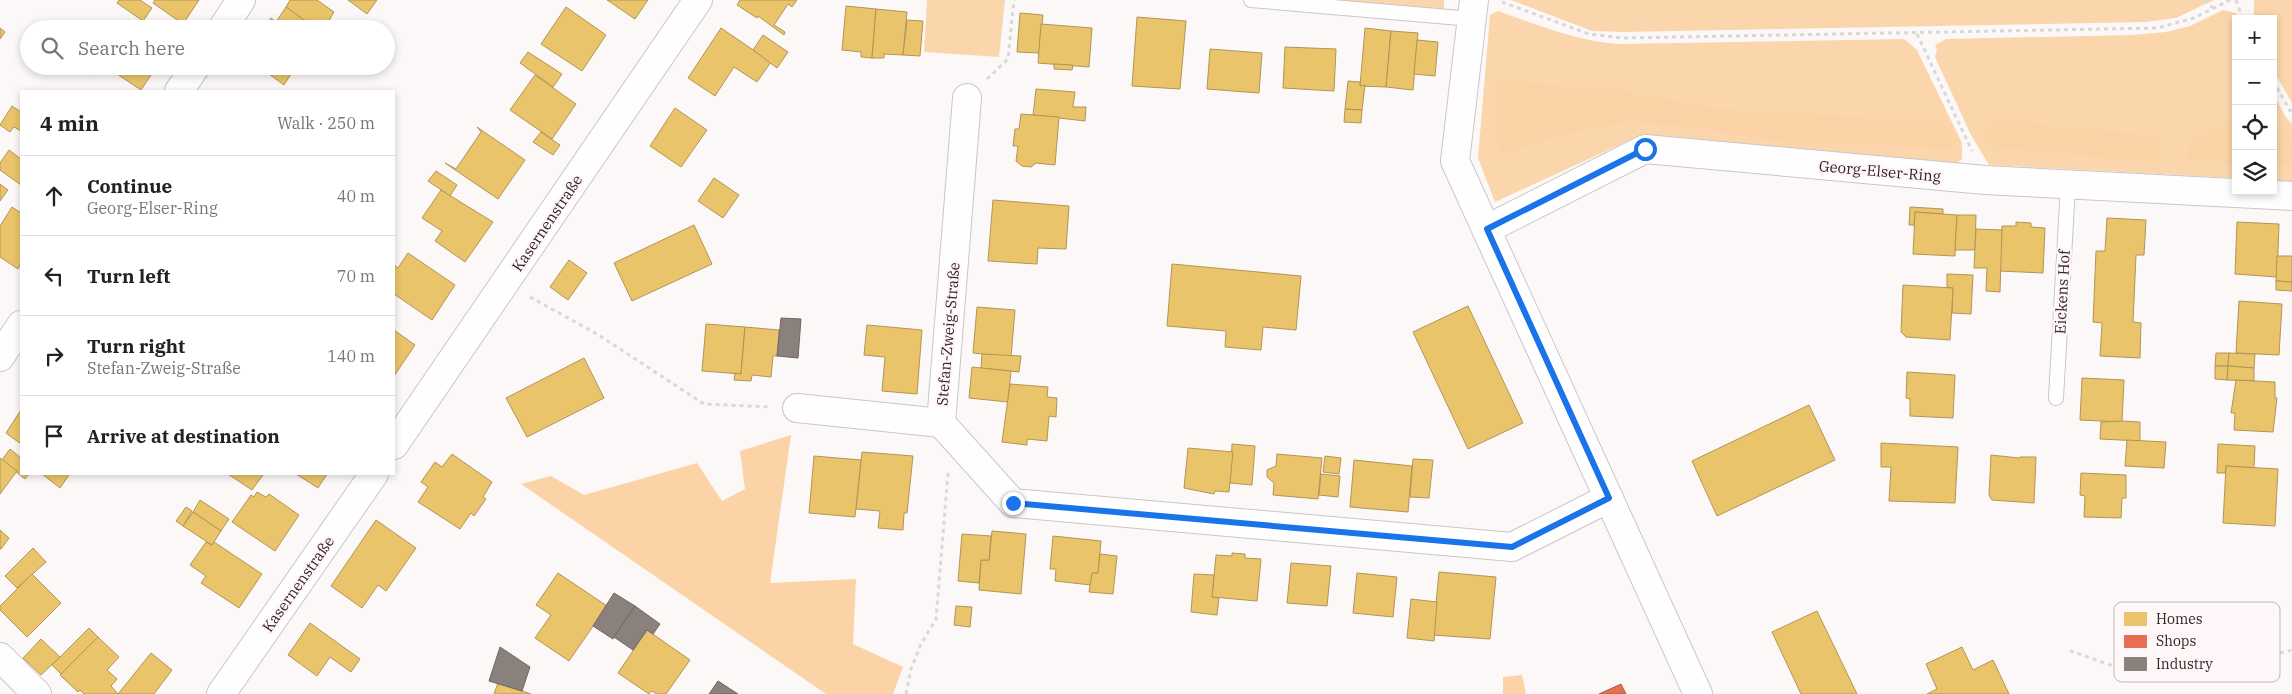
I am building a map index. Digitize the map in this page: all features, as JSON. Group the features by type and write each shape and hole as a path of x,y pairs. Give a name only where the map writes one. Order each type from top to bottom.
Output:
{"street":[{"path":"228,20 241,0"},
{"name":"Kasernenstraße","path":"395,444 698,0"},
{"path":"1473,9 1456,162 1698,694"},
{"path":"180,90 190,75"},
{"name":"Stefan-Zweig-Straße","path":"967,98 941,423 1013,503 1512,547 1609,498"},
{"name":"Georg-Elser-Ring","path":"1487,229 1645,149 1985,180 2068,186 2292,196"},
{"path":"0,356 20,326"},
{"path":"797,408 941,423"},
{"name":"Kasernenstraße","path":"222,694 373,475"},
{"path":"0,657 37,694"}],"lane":[{"path":"1251,0 1473,9"},
{"name":"Eickens Hof","path":"2056,398 2068,186"}],"path":[{"path":"967,98 1008,60 1014,0"},
{"path":"1497,0 1515,9 1589,34 1623,38 1917,34 2157,28 2176,24 2230,0"},
{"path":"2205,0 2213,8"},
{"path":"2236,0 2242,15"},
{"path":"1917,34 1985,180"},
{"path":"2277,88 2292,114"},
{"path":"507,281 520,291 597,334 704,404 797,408"},
{"path":"906,694 911,669 921,644 936,619 948,467"},
{"path":"2070,651 2114,665"}],"shaded area":[{"path":"927,0 1005,0 999,57 924,52"},
{"path":"1330,0 1444,0 1444,10"},
{"path":"1511,0 2214,0 2176,18 2146,22 1624,32 1592,31"},
{"path":"2254,0 2292,0 2292,103 2277,77 2277,15 2254,15"},
{"path":"2223,10 2236,13 2237,15 2232,15 2232,178 1989,165 1971,135 1935,57 1937,50 1935,45 1946,39 2132,35 2166,32 2190,26"},
{"path":"1498,11 1572,36 1618,44 1904,39 1917,50 1962,143 1962,159 1957,163 1643,134 1495,202 1478,158 1490,15"},
{"path":"1510,81 1618,90 1709,108 1939,122 1945,125 1957,142 1952,149 1774,141 1674,125 1628,122 1558,136 1499,155 1496,127 1497,82"},
{"path":"2277,101 2285,116 2292,124 2292,182 2277,180"},
{"path":"2008,117 2044,125 2159,136 2163,145 2158,163 2012,148 1995,151 1983,142 1982,129"},
{"path":"2232,120 2232,163 2194,161 2186,156 2190,142"},
{"path":"2277,125 2292,138 2292,165 2277,163"},
{"path":"791,435 770,583 856,579 853,644 903,667 893,694 826,694 521,484 551,476 584,495 697,463 722,501 745,489 740,451"},
{"path":"1522,675 1526,694 1503,694 1503,677"}],"building: Homes":[{"path":"119,0 140,0 152,8 144,20 142,20 117,3"},
{"path":"155,0 199,0 186,20 177,20 153,3"},
{"path":"290,0 317,0 334,12 329,20 303,20 286,7"},
{"path":"348,0 377,0 367,14"},
{"path":"607,0 648,0 635,19"},
{"path":"740,0 797,0 792,7 788,4 774,25 785,32 784,35 758,16 757,18 737,5"},
{"path":"846,6 876,9 872,58 861,57 861,52 842,50"},
{"path":"286,7 304,20 277,20"},
{"path":"566,7 606,35 582,71 541,44"},
{"path":"876,9 907,12 903,55 884,54 884,58 872,58"},
{"path":"1020,13 1043,15 1039,53 1017,52"},
{"path":"1137,17 1186,21 1180,89 1132,86"},
{"path":"907,20 923,21 920,56 903,55"},
{"path":"1041,24 1092,28 1089,67 1038,63"},
{"path":"0,28 5,32 0,39"},
{"path":"721,28 771,62 757,82 734,67 715,96 688,78"},
{"path":"1365,28 1391,31 1386,87 1360,86"},
{"path":"1391,31 1418,33 1413,90 1386,87"},
{"path":"763,35 788,52 777,68 753,50"},
{"path":"1417,40 1438,42 1435,76 1414,74"},
{"path":"1285,47 1336,49 1334,91 1283,88"},
{"path":"1210,49 1262,53 1259,93 1207,89"},
{"path":"528,52 562,74 553,87 520,63"},
{"path":"1054,64 1073,65 1072,70 1054,69"},
{"path":"118,75 151,75 141,90"},
{"path":"270,75 290,75 284,85"},
{"path":"535,75 576,104 552,139 510,110"},
{"path":"1348,81 1360,82 1360,86 1365,85 1362,110 1345,109"},
{"path":"1036,89 1075,92 1073,107 1086,107 1085,121 1033,115"},
{"path":"12,106 20,111 20,130 14,127 10,132 0,125"},
{"path":"675,108 707,130 681,167 650,146"},
{"path":"1345,109 1362,110 1361,123 1344,122"},
{"path":"1021,114 1059,117 1055,165 1036,163 1031,167 1022,166 1016,161 1018,146 1013,146 1015,129 1019,129"},
{"path":"477,127 525,160 498,199 445,163 456,169 481,132"},
{"path":"541,132 560,145 553,155 533,142"},
{"path":"9,150 20,158 20,184 0,170 0,163"},
{"path":"436,171 457,185 450,196 428,181"},
{"path":"714,178 739,195 723,218 698,201"},
{"path":"0,184 8,190 0,201"},
{"path":"441,190 493,222 465,262 435,241 442,231 422,218"},
{"path":"993,200 1069,206 1066,249 1038,248 1037,264 988,261"},
{"path":"12,207 20,212 20,265 18,269 0,257 0,226"},
{"path":"1910,207 1943,209 1943,214 1915,212 1914,225 1909,225"},
{"path":"1915,212 1957,215 1955,256 1913,254"},
{"path":"1957,215 1976,215 1975,250 1955,250"},
{"path":"2107,218 2146,220 2144,255 2136,255 2133,322 2141,323 2140,358 2100,356 2102,323 2093,322 2096,251 2105,251"},
{"path":"2016,222 2031,223 2031,227 2045,228 2043,273 1999,271 2002,226 2016,226"},
{"path":"2237,222 2279,224 2277,277 2235,274"},
{"path":"694,225 712,264 632,301 614,263"},
{"path":"1976,229 2002,230 2000,292 1986,291 1987,268 1974,268"},
{"path":"408,253 455,285 432,320 395,295 395,266 398,268"},
{"path":"2277,256 2292,256 2292,282 2276,281"},
{"path":"569,260 587,273 568,300 550,287"},
{"path":"1172,264 1301,276 1296,330 1263,327 1261,350 1225,347 1226,331 1167,326"},
{"path":"1947,274 1973,275 1971,314 1952,313 1953,288 1947,287"},
{"path":"2276,281 2292,282 2292,291 2276,290"},
{"path":"1903,285 1953,288 1950,340 1906,337 1901,332"},
{"path":"2239,301 2282,304 2279,355 2236,353"},
{"path":"1468,306 1523,423 1468,449 1413,332"},
{"path":"977,307 1015,310 1011,357 973,353"},
{"path":"706,324 745,327 741,374 702,371"},
{"path":"867,325 922,330 917,394 882,391 885,357 864,355"},
{"path":"745,327 779,330 777,356 773,356 771,377 752,375 751,381 734,380 735,373 741,374"},
{"path":"395,331 415,345 395,375"},
{"path":"2216,353 2229,353 2228,366 2215,366"},
{"path":"2229,353 2255,354 2254,368 2228,366"},
{"path":"982,354 1021,356 1019,372 981,368"},
{"path":"584,358 604,398 527,437 506,398"},
{"path":"2215,366 2228,366 2227,380 2215,379"},
{"path":"2228,366 2254,368 2254,381 2227,380"},
{"path":"972,367 1011,371 1008,402 969,398"},
{"path":"1907,372 1955,375 1953,418 1910,416 1910,399 1906,398"},
{"path":"2082,378 2124,380 2122,422 2080,420"},
{"path":"2236,380 2275,382 2275,398 2277,398 2273,432 2234,430 2235,413 2231,413"},
{"path":"1010,384 1048,387 1047,397 1057,398 1056,417 1049,416 1047,441 1027,439 1027,445 1002,442"},
{"path":"1809,405 1835,460 1717,516 1692,461"},
{"path":"20,412 20,443 6,433"},
{"path":"2101,422 2140,422 2140,441 2100,439"},
{"path":"2127,440 2166,442 2164,468 2125,466"},
{"path":"1881,443 1958,447 1955,503 1889,501 1891,467 1881,467"},
{"path":"1232,444 1255,446 1252,485 1230,483"},
{"path":"2218,444 2255,446 2254,468 2226,466 2225,473 2217,473"},
{"path":"1188,448 1233,452 1229,492 1215,491 1214,494 1184,488"},
{"path":"10,449 20,457 20,475 2,460"},
{"path":"862,452 913,456 907,513 904,513 903,530 878,528 880,511 856,509"},
{"path":"452,454 492,482 483,497 486,499 474,516 471,513 460,529 418,502 428,487 421,482 435,462 442,467"},
{"path":"1277,454 1322,458 1318,499 1273,495 1274,483 1267,477 1267,470 1276,466"},
{"path":"1991,455 2019,458 2036,457 2034,503 1992,500 1989,495"},
{"path":"814,456 861,460 855,517 809,513"},
{"path":"1325,456 1341,458 1339,474 1323,472"},
{"path":"0,458 17,471 0,494"},
{"path":"1413,459 1433,460 1429,498 1410,497"},
{"path":"1354,460 1412,466 1408,512 1350,507"},
{"path":"2226,466 2278,469 2275,526 2223,523"},
{"path":"2081,473 2126,475 2126,498 2122,498 2121,518 2084,517 2085,496 2080,495"},
{"path":"1321,474 1340,476 1338,497 1319,495"},
{"path":"20,475 28,475 25,479"},
{"path":"43,475 69,475 60,488"},
{"path":"230,475 263,475 252,490"},
{"path":"298,475 326,475 318,488"},
{"path":"257,492 266,497 269,494 299,515 275,551 232,522 251,495 254,497"},
{"path":"200,500 229,519 221,531 193,512"},
{"path":"186,507 192,511 183,526 176,521"},
{"path":"193,512 221,531 212,545 183,526"},
{"path":"376,520 416,548 386,591 378,585 362,608 331,586"},
{"path":"0,530 9,538 1,549 0,549"},
{"path":"992,531 1026,534 1021,594 979,590 981,560 989,560"},
{"path":"962,534 991,536 989,560 981,560 979,583 958,581"},
{"path":"1053,536 1101,541 1098,573 1092,573 1091,585 1055,581 1056,569 1050,569"},
{"path":"206,542 212,545 214,542 262,574 239,608 201,583 206,576 190,565"},
{"path":"33,548 46,562 17,588 5,576"},
{"path":"1232,553 1245,554 1245,558 1261,559 1257,601 1212,597 1216,555 1232,556"},
{"path":"1100,554 1117,556 1113,594 1089,592 1092,573 1098,573"},
{"path":"1291,563 1331,566 1327,606 1287,603"},
{"path":"1439,572 1496,577 1490,639 1433,635"},
{"path":"558,573 607,606 569,661 535,638 551,615 536,605"},
{"path":"1357,573 1397,577 1393,617 1353,613"},
{"path":"32,574 61,603 27,637 0,610 0,606"},
{"path":"1194,574 1214,575 1212,597 1219,598 1217,615 1191,612"},
{"path":"1411,599 1437,602 1434,641 1407,638"},
{"path":"956,606 972,607 970,627 954,625"},
{"path":"1817,611 1857,694 1801,694 1772,632"},
{"path":"310,623 360,659 351,672 330,657 317,676 288,655"},
{"path":"89,628 98,637 61,674 52,665"},
{"path":"647,630 690,660 666,694 657,694 652,691 649,694 618,673"},
{"path":"98,637 119,657 107,670 117,679 111,686 118,694 84,694 80,690 78,692 60,675"},
{"path":"41,639 60,657 41,675 23,658"},
{"path":"1962,647 1973,670 1993,660 2009,694 1927,694 1937,689 1926,664"},
{"path":"151,653 172,670 154,694 118,694"},
{"path":"498,683 531,694 494,694"}],"building: Shops":[{"path":"1621,684 1626,694 1599,694"}],"building: Industry":[{"path":"781,318 801,319 798,358 777,356"},
{"path":"614,593 635,606 613,639 593,626"},
{"path":"635,606 660,624 653,634 647,630 633,650 614,637"},
{"path":"500,647 530,667 522,691 489,681"},
{"path":"718,681 738,694 709,694"}],"route":[{"path":"1013,503 1512,547 1609,498 1487,229 1645,149"}]}
